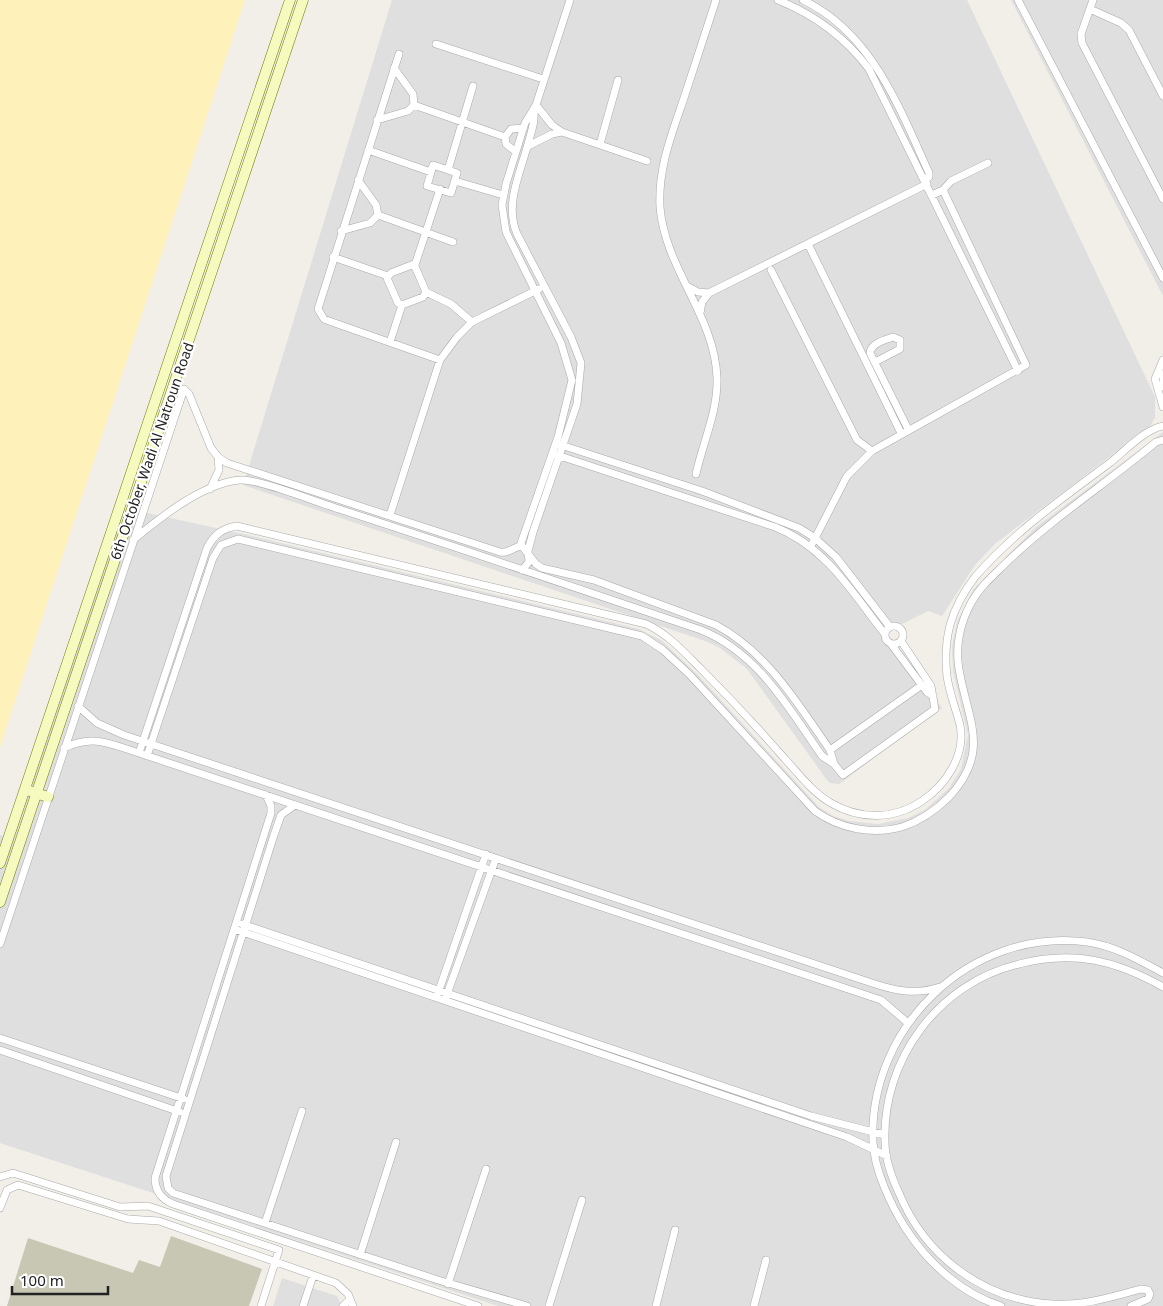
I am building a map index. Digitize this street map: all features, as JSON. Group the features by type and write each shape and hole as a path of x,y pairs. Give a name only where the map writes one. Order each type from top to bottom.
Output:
{"street":[{"name":"6th October, Wadi Al Natroun Road","path":"0,863 290,0"},
{"name":"6th October, Wadi Al Natroun Road","path":"0,902 303,0"},
{"path":"559,444 577,404 581,363 571,337 517,234 511,213 515,187 535,118 535,107 570,0"},
{"path":"696,474 703,444 714,413 717,380 712,344 664,233 660,207 660,184 668,141 716,0"},
{"path":"778,0 819,20 860,57 878,87 926,181 1018,371"},
{"path":"700,313 702,302 708,293 808,244 926,181 929,177 929,173 876,63 847,30 824,12 803,0"},
{"path":"1018,0 1163,278"},
{"path":"1094,0 1081,34 1082,43 1163,199"},
{"path":"1090,10 1121,23 1129,30 1163,96"},
{"path":"436,44 543,79"},
{"path":"399,54 318,303 320,314 329,321 440,360"},
{"path":"377,120 408,112 414,105 413,94 394,68"},
{"path":"600,144 618,80"},
{"path":"448,170 473,86"},
{"path":"414,105 505,136"},
{"path":"522,570 529,562 528,551 559,444 570,398 572,372 561,343 506,232 502,214 503,195 523,128 527,116 535,107"},
{"path":"535,107 552,125 562,132 647,161"},
{"path":"505,136 512,129 523,128"},
{"path":"528,146 552,134 562,132"},
{"path":"505,136 506,144 516,152"},
{"path":"368,150 431,172"},
{"path":"932,195 943,190 949,182 988,163"},
{"path":"433,166 448,170 457,173 451,193 427,186 433,166"},
{"path":"358,180 376,205 378,215"},
{"path":"455,181 503,195"},
{"path":"440,189 416,265 426,292 451,304 472,322"},
{"path":"811,546 847,476 872,451 905,431 1026,366 943,190"},
{"path":"341,231 370,224 378,215"},
{"path":"378,215 453,242"},
{"path":"808,244 905,431"},
{"path":"333,257 388,276 412,264 416,265"},
{"path":"772,270 857,440 872,451"},
{"path":"388,276 388,281 398,304 402,305"},
{"path":"687,286 698,292 708,293"},
{"path":"390,515 440,360 457,337 472,322 545,287"},
{"path":"402,305 423,297 426,292"},
{"path":"390,342 402,305"},
{"path":"875,362 900,349 900,340 893,337 872,346 870,353 905,431"},
{"path":"1162,368 1163,387"},
{"path":"1162,368 1155,379 1163,407"},
{"path":"0,944 132,541 184,389 189,394 211,448 218,457 227,463 503,553 520,546"},
{"path":"139,753 207,548 216,535 229,528 249,528 646,624 664,634 725,694 820,795 839,808 854,813 875,816 888,815 904,810 922,801 944,782 954,765 961,738 947,677 946,646 950,625 960,600 974,578 1032,522 1135,443 1156,428 1163,426"},
{"path":"147,756 217,549 226,542 246,540 637,634 651,641 689,674 815,811 827,819 848,827 867,830 890,829 910,824 929,814 953,792 966,771 972,754 974,735 959,670 958,647 962,626 971,603 984,584 1040,532 1156,442 1163,440"},
{"path":"559,444 684,485 791,524 815,538 842,564 890,627"},
{"path":"556,454 775,527 811,546 836,570 884,634 886,640 933,696"},
{"path":"520,546 556,454"},
{"path":"210,489 218,470 218,457"},
{"path":"254,482 258,472"},
{"path":"273,488 277,478"},
{"path":"132,541 170,510 210,489 239,480 273,488 563,583 701,630 722,640 753,662 822,756 834,764"},
{"path":"681,496 684,485"},
{"path":"306,499 309,489"},
{"path":"319,503 322,493"},
{"path":"1032,522 1040,532"},
{"path":"525,530 533,532"},
{"path":"1021,532 1029,542"},
{"path":"450,546 452,536"},
{"path":"520,546 528,551 538,566 594,580 716,624 728,631 760,656 830,750 834,764 841,774 848,773 933,713 936,707 929,683 901,641 902,630 895,626 890,627 884,634"},
{"path":"563,583 565,574"},
{"path":"537,610 540,598"},
{"path":"891,644 901,641"},
{"path":"830,750 922,685"},
{"path":"78,706 97,723 124,735 890,989 917,992 940,987"},
{"path":"798,721 806,716"},
{"path":"121,747 124,735"},
{"path":"64,748 77,742 94,740 121,747 887,1002 908,1023"},
{"path":"24,790 48,797"},
{"path":"266,795 271,806 270,813 155,1178 159,1194 169,1203 478,1306"},
{"path":"295,804 281,815 166,1176 168,1188 173,1193 360,1255 448,1284 526,1306"},
{"path":"438,994 486,854"},
{"path":"446,997 496,858"},
{"path":"235,926 438,994 847,1137 874,1152 887,1156"},
{"path":"1001,1306 991,1303 946,1275 914,1242 890,1200 874,1152 873,1132 877,1095 885,1066 900,1034 923,1003 940,987 981,960 1016,948 1053,941 1086,942 1138,958 1161,972 1154,982"},
{"path":"1131,1306 1148,1299 1150,1294 1148,1290 1141,1288 1097,1303 1081,1305 1053,1304 1024,1300 996,1292 964,1274 932,1246 904,1204 894,1181 887,1156 885,1135 887,1106 897,1071 915,1036 932,1015 956,992 986,974 1008,966 1053,957 1087,958 1119,965 1163,987"},
{"path":"887,1002 890,989"},
{"path":"446,997 811,1116 885,1135"},
{"path":"0,1038 189,1102"},
{"path":"11,1054 14,1043"},
{"path":"0,1050 185,1114"},
{"path":"885,1066 897,1071"},
{"path":"106,1087 110,1074"},
{"path":"264,1223 302,1111"},
{"path":"360,1255 396,1142"},
{"path":"448,1284 486,1169"},
{"path":"7,1173 12,1186"},
{"path":"0,1177 7,1173 13,1173 120,1206 148,1206 279,1250 260,1306"},
{"path":"0,1208 5,1193 12,1186 21,1185 128,1219 159,1221 274,1263 336,1283 344,1290 352,1302 343,1306"},
{"path":"548,1306 582,1200"},
{"path":"656,1306 675,1230"},
{"path":"248,1253 253,1241"},
{"path":"754,1306 766,1260"},
{"path":"303,1306 313,1276"},
{"path":"991,1303 996,1292"}],"shaded area":[{"path":"392,0 967,0 1155,397 1155,418 1150,426 996,543 975,565 942,616 928,611 886,632 942,708 839,784 830,783 827,780 747,669 720,648 708,642 243,485"},
{"path":"1011,0 1163,0 1163,296"},
{"path":"1163,432 1163,1306 498,1306 0,1143 0,835 14,839 124,508 244,534 639,629 661,640 698,675 819,807 833,816 849,821 878,824 908,818 926,809 949,788 961,769 968,735 953,671 952,646 957,622 973,590 1036,527"},
{"path":"171,1236 262,1269 249,1306 7,1306 28,1238 133,1273 139,1260 160,1267"},
{"path":"282,1278 337,1296 342,1306 273,1306"}],"sand":[{"path":"0,0 245,0 0,747"}]}
